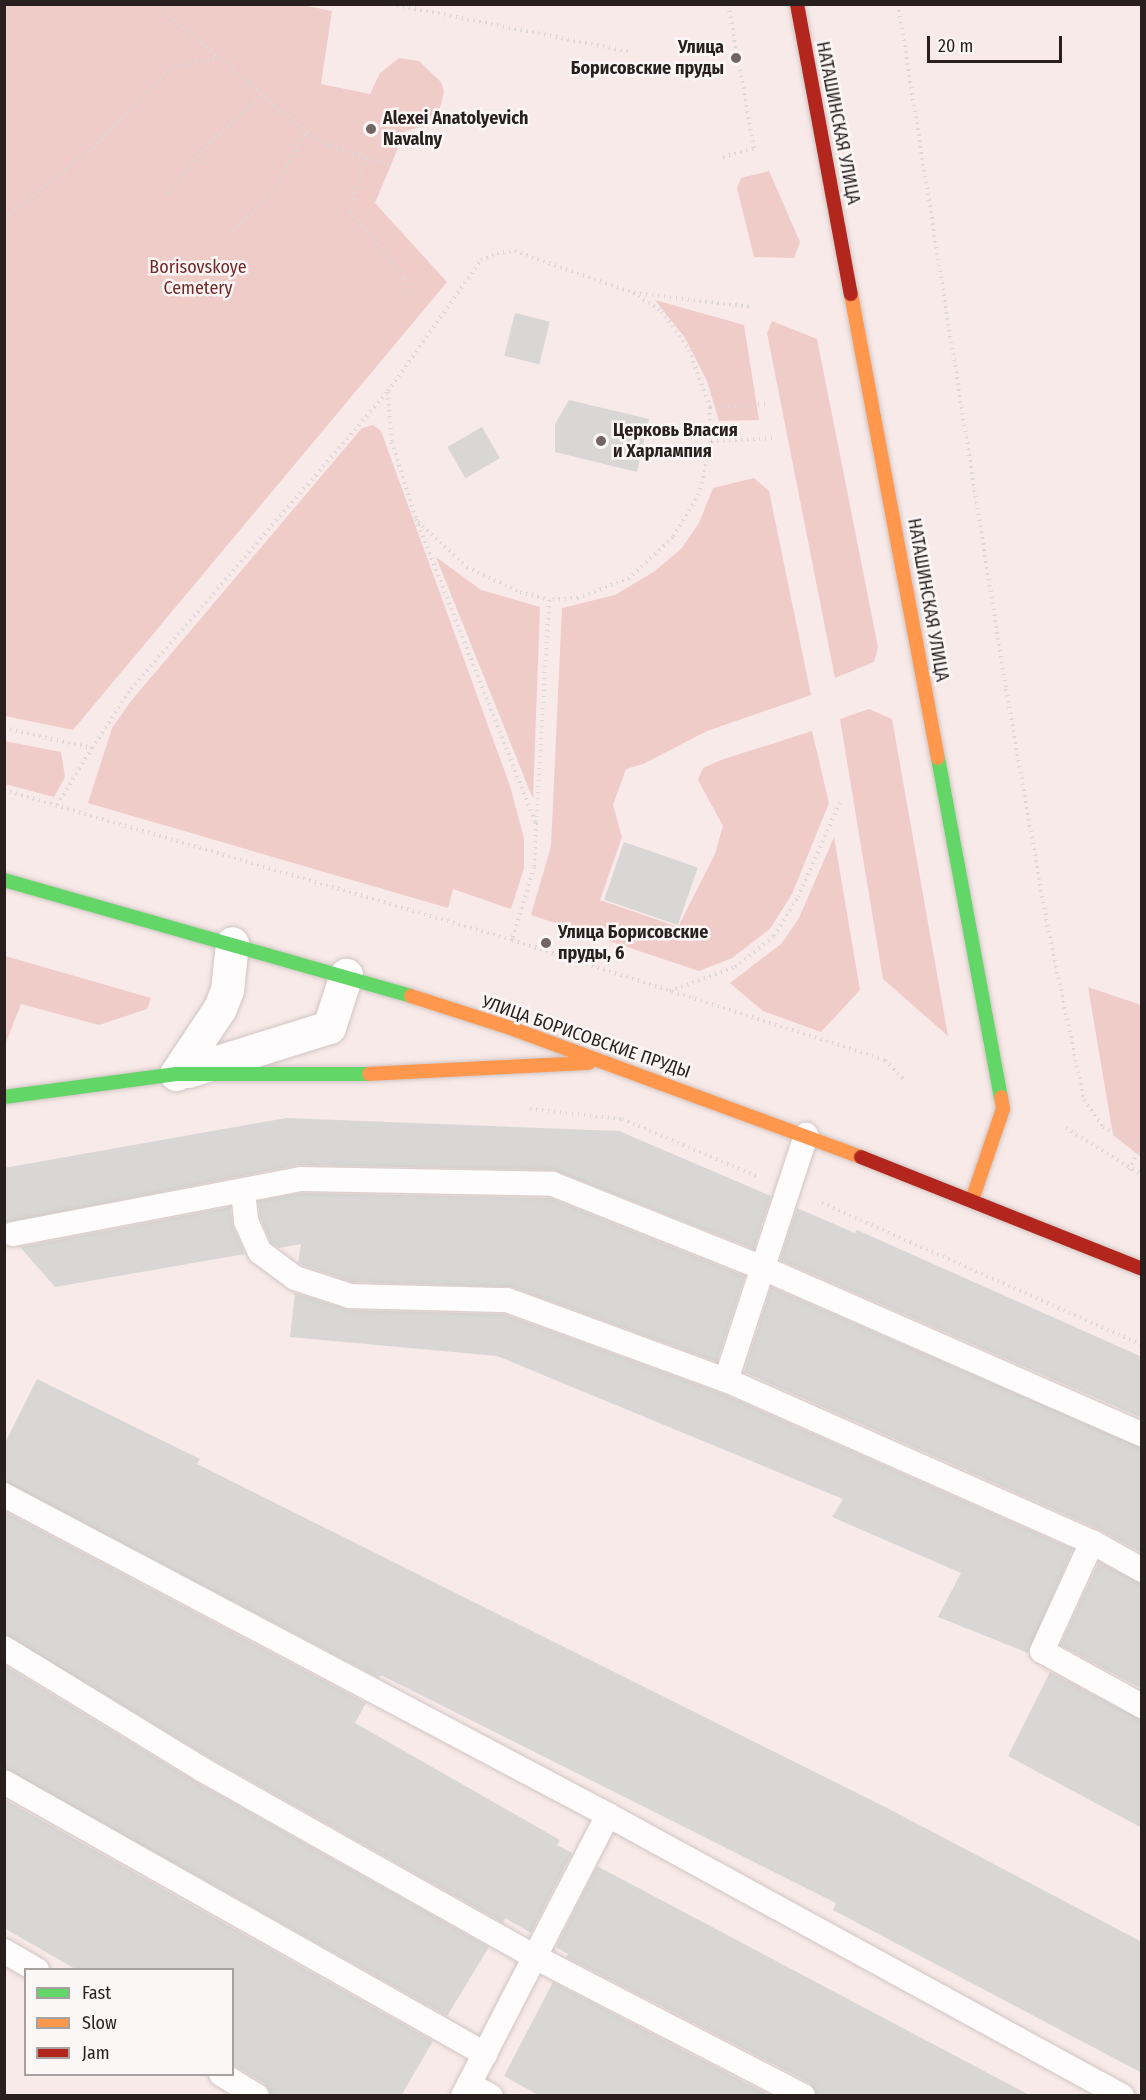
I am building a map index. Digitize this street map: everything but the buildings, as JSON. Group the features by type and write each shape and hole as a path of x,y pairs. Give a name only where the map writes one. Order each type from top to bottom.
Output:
{"street":[{"name":"НАТАШИНСКАЯ УЛИЦА","path":"797,4 1003,1109 972,1200"},
{"name":"УЛИЦА БОРИСОВСКИЕ ПРУДЫ","path":"4,880 346,975 607,1062 806,1135 1142,1269"},
{"path":"176,1074 220,1008 227,990 232,943"},
{"path":"176,1074 329,1027 346,975"},
{"path":"4,1097 176,1074 370,1074 607,1062"}],"lane":[{"path":"726,1380 806,1135"},
{"path":"13,1234 300,1179 553,1184 763,1268 1142,1434"},
{"path":"243,1191 246,1221 260,1252 295,1278 350,1296 507,1300 726,1380 1092,1542 1142,1570"},
{"path":"4,1495 608,1815 1122,2096"},
{"path":"1092,1542 1042,1651 1142,1706"},
{"path":"4,1648 203,1770 535,1957 803,2096"},
{"path":"4,1782 484,2054"},
{"path":"491,2096 466,2090 608,1815"},
{"path":"4,1951 34,1968"},
{"path":"224,2076 257,2096"}],"path":[{"path":"155,4 306,132 330,146 391,165"},
{"path":"391,4 631,52"},
{"path":"723,157 754,148 728,4"},
{"path":"898,4 1006,689 1046,919 1084,1100 1103,1127 1141,1147 1129,1170"},
{"path":"4,219 93,148 172,67 218,58"},
{"path":"168,194 210,142 261,96"},
{"path":"233,230 268,198 306,132"},
{"path":"366,158 350,211 405,278 408,295"},
{"path":"57,805 130,689 388,391 456,290 481,260 497,253 515,251 633,293 662,311 681,336 705,385 710,407 711,441 699,494 661,550 628,578 606,589 578,598 549,600 511,589 467,567 430,537 416,519"},
{"path":"633,293 753,307"},
{"path":"388,391 392,442 416,519 536,823"},
{"path":"710,407 767,404"},
{"path":"711,441 774,438"},
{"path":"512,940 534,867 549,600"},
{"path":"4,729 92,748"},
{"path":"4,790 512,940 885,1060 905,1081"},
{"path":"670,991 735,967 774,936 798,897 841,800"},
{"path":"1066,1128 1129,1170 1142,1175"}],"green space":[{"name":"Borisovskoye Cemetery","path":"298,4 332,11 321,84 370,94 380,73 399,58 419,61 441,82 444,92 439,112 424,126 405,131 375,203 447,282 73,730 5,716 5,5"},
{"path":"769,171 800,242 794,258 754,257 737,188 741,178"},
{"path":"655,300 744,325 759,420 719,421 707,381 685,338"},
{"path":"772,321 817,339 878,647 874,662 835,678 767,333"},
{"path":"373,425 381,431 510,786 524,838 524,868 511,909 453,889 448,908 88,803 112,728 131,701 362,428"},
{"path":"754,478 769,491 811,695 707,731 643,764 626,769 613,805 622,837 600,900 678,927 715,854 723,826 698,780 703,768 721,760 812,731 829,803 792,894 770,929 732,958 699,971 531,915 551,846 562,608 615,595 655,571 682,548 699,523 713,488"},
{"path":"436,557 481,590 540,607 533,799"},
{"path":"869,709 892,719 948,1036 883,979 840,719"},
{"path":"4,741 61,752 65,777 54,797 5,784"},
{"path":"834,837 860,990 821,1032 763,1011 730,983 781,944 799,918"},
{"path":"5,956 151,998 147,1009 99,1025 21,1004 5,1045"},
{"path":"1088,987 1141,1005 1141,1157 1113,1135"}],"traffic: fast":[{"path":"938,758 1001,1097"},
{"path":"4,880 411,996"},
{"path":"4,1097 176,1074 369,1074"}],"traffic: slow":[{"path":"851,294 938,758"},
{"path":"411,996 516,1030 861,1157"},
{"path":"369,1074 589,1063"},
{"path":"972,1200 1003,1109 1001,1097"}],"traffic: jam":[{"path":"797,4 851,294"},
{"path":"861,1157 1142,1269"}],"place":[{"name":"Улица Борисовские пруды","path":"736,58"},
{"name":"Alexei Anatolyevich Navalny","path":"371,129"},
{"name":"Церковь Власия и Харлампия","path":"601,441"},
{"name":"Улица Борисовские пруды, 6","path":"546,943"}]}
